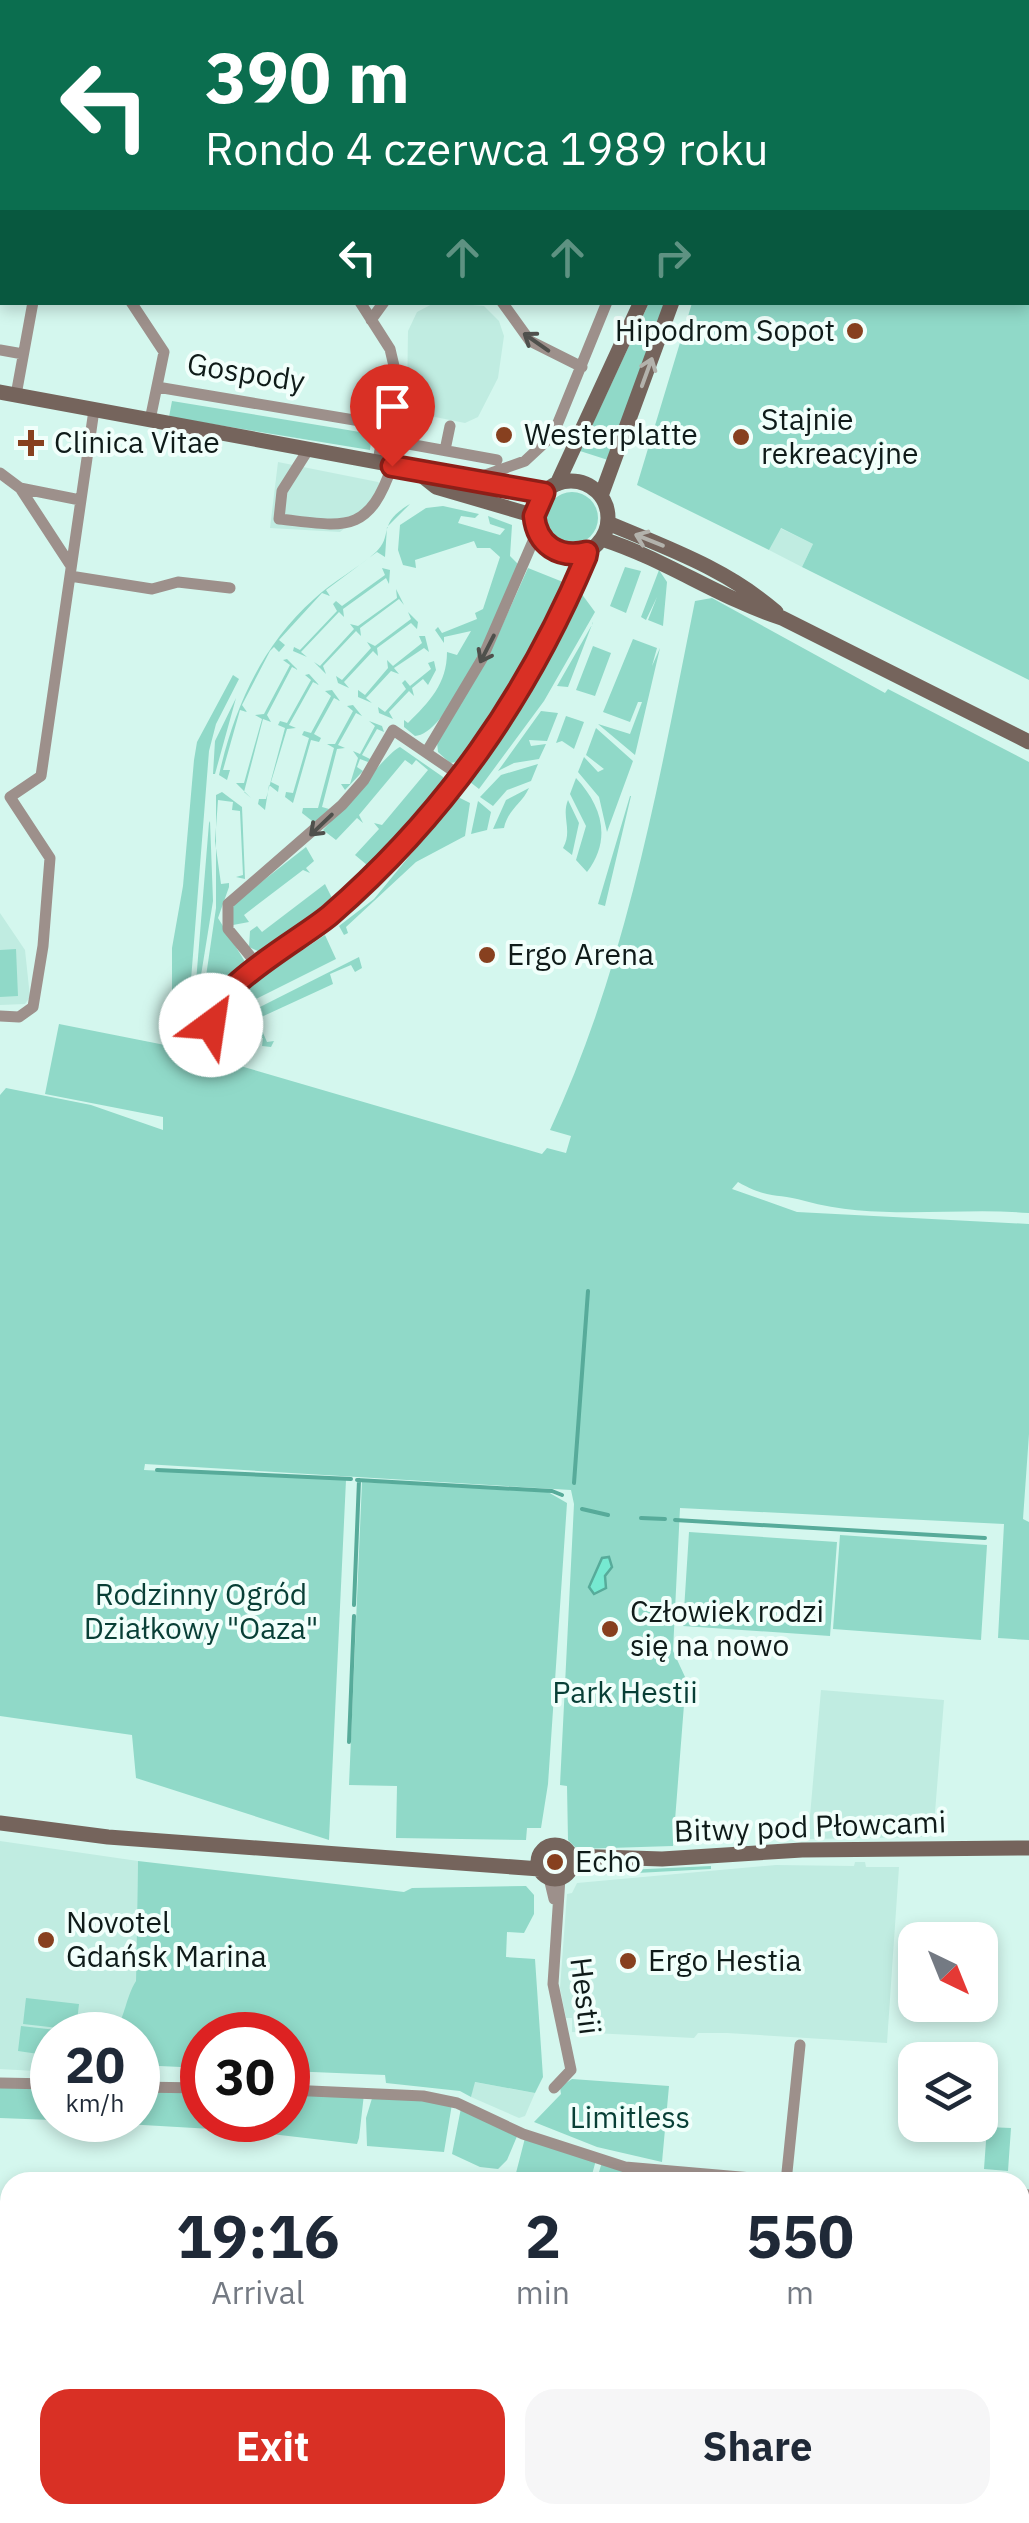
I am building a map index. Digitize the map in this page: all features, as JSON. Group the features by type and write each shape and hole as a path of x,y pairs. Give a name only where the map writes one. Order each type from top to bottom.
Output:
{"street":[{"path":"8,393 23,354 32,305"},
{"name":"Gospody","path":"134,305 164,352 150,420"},
{"path":"308,450 282,491 279,519 342,526 357,521 381,500 385,464 382,439 394,366 390,350 362,305"},
{"path":"372,320 382,305"},
{"path":"504,305 530,341 582,367"},
{"path":"474,479 525,461 545,444 558,426 606,305"},
{"path":"426,751 482,659 551,488 640,305"},
{"path":"536,524 553,550 576,555 602,540 608,523 601,496 671,305"},
{"path":"0,350 23,354"},
{"name":"Gospody","path":"157,387 384,425"},
{"name":"Gospody","path":"8,393 416,471 442,471 551,488"},
{"path":"0,1016 20,1016 33,1008 44,946 50,858 10,798 41,776 94,410"},
{"path":"445,450 450,426"},
{"path":"382,439 497,460"},
{"name":"Gospody","path":"416,471 436,486 536,524"},
{"path":"0,473 20,488 71,571 152,589 178,582 230,588"},
{"path":"551,488 586,484 601,496"},
{"path":"20,488 80,500"},
{"path":"608,523 690,557 755,594 782,618"},
{"path":"602,540 684,572 748,607 782,618 1029,742"},
{"path":"224,1040 215,1037 211,1025 213,1008 225,991 357,891 412,837 462,778 524,684 587,552"},
{"path":"260,968 228,928 228,904 342,805 364,780 393,730 462,778"},
{"name":"Bitwy pod Płowcami","path":"0,1823 138,1840 555,1868 607,1860 802,1850 1024,1850"},
{"name":"Hestii","path":"554,2088 571,2070 553,1984 555,1868"},
{"path":"787,2172 800,2046"},
{"path":"0,2082 30,2083"},
{"path":"310,2091 434,2098 625,2167 679,2172"}],"shaded area":[{"path":"430,305 484,306 499,321 504,336 498,378 478,417 465,423 425,415 407,395 408,331 417,312"},
{"path":"278,462 380,484 372,505 340,532 270,528"},
{"path":"780,528 813,544 802,567 769,550"},
{"path":"0,913 25,950 30,997 25,1004 0,1005"},
{"path":"609,1557 612,1567 605,1576 606,1588 594,1594 589,1587 602,1558"},
{"path":"821,1690 944,1700 934,1825 922,1837 808,1839"},
{"path":"0,1841 138,1861 135,2012 30,2012 30,2071 0,2069"},
{"path":"855,1862 865,1862 866,1867 899,1867 887,2043 727,2033 698,2033 694,2038 572,2032 572,2018 566,2018 560,1988 567,1894 572,1893 577,1883 776,1865 854,1866"},
{"path":"474,2082 535,2093 525,2116 519,2118 471,2097"}],"green space":[{"path":"648,305 664,305 608,460 580,451"},
{"name":"Hipodrom Sopot","path":"691,305 1029,305 1029,680 802,567 813,544 781,528 769,550 637,485"},
{"path":"172,401 372,434 370,450 169,417"},
{"path":"572,492 590,500 598,518 590,536 572,544 554,536 546,518 554,500"},
{"path":"443,506 479,514 475,518 461,516 458,523 500,535 505,529 490,524 488,516 512,525 510,556 519,565 460,690 429,730 415,736 404,727 404,720 408,723 430,700 444,674 447,652 457,655 471,631 444,637 444,643 435,630 438,627 442,633 477,619 475,613 483,609 500,557 490,548 477,548 474,541 415,560 416,568 403,565 398,550 400,525 426,508"},
{"path":"387,530 385,557 377,552 364,561 381,546"},
{"path":"360,565 326,590 330,596 322,593 279,640 285,645 279,652 274,647 270,651 242,705 247,712 240,710 223,770 230,770 227,780 219,775 242,702 265,657 279,636 314,599 329,586"},
{"path":"625,567 641,571 626,613 610,606"},
{"path":"382,568 390,570 389,584 386,578 343,609 344,617 339,612 301,652 307,657 293,651 294,647 300,650 337,611 333,604 336,601 342,606 385,575"},
{"path":"528,568 568,584 520,682 466,761 450,763 438,752 437,742 488,657"},
{"path":"659,570 667,582 663,626 648,620 657,597 646,620 641,617"},
{"path":"396,589 404,605 399,599 360,628 361,636 356,631 323,666 326,674 314,662 320,666 354,629 350,624 358,626 397,598"},
{"path":"581,593 595,612 544,701 479,789 470,782 532,690"},
{"name":"Park Hestii","path":"712,598 885,693 888,689 1029,762 1029,1213 860,1210 765,1193 738,1182 732,1189 797,1212 1029,1224 1029,1434 1023,1519 1029,1522 1029,1640 998,1638 1004,1524 680,1508 673,1651 686,1679 673,1846 577,1849 568,1840 567,1786 560,1785 574,1504 571,1490 145,1464 144,1470 346,1480 329,1840 136,1778 132,1735 0,1716 0,1095 6,1088 91,1105 163,1130 163,1117 45,1094 59,1024 170,1046 171,1038 237,1065 542,1154 547,1148 566,1153 571,1136 550,1130 577,1066 621,936 654,803 695,601"},
{"path":"408,612 418,622 417,629 411,623 377,648 378,656 373,651 344,682 349,688 338,683 336,676 342,680 371,648 367,642 375,646 411,619"},
{"path":"592,625 568,687 557,686"},
{"path":"419,636 425,636 429,652 424,648 394,668 399,674 391,671 366,698 372,703 358,697 358,690 365,695 388,668 387,660 393,666 422,643"},
{"path":"633,639 657,648 652,666 660,648 635,755 598,724 630,734 642,702 638,702 630,722 603,712"},
{"path":"593,646 611,653 595,696 576,690"},
{"path":"287,659 298,670 292,667 267,715 271,722 263,719 244,791 236,783 244,783 262,719 255,715 264,714 290,665 283,660"},
{"path":"434,661 436,670 428,685 423,679 412,688 414,696 409,691 389,712 393,719 379,713 378,707 385,712 406,689 402,683 405,680 410,686 431,669 428,663"},
{"path":"309,674 319,685 313,682 289,725 296,728 287,729 271,782 279,786 278,792 270,785 285,728 278,725 280,721 287,723 311,680 305,675"},
{"path":"233,675 239,679 216,724 209,751 184,1031 172,1020 172,948 183,886 194,760 197,742"},
{"path":"332,690 340,701 334,698 314,734 321,738 319,742 311,740 293,803 285,797 286,792 293,793 309,738 302,735 304,731 311,733 331,696 325,691"},
{"path":"236,698 215,774 213,774 215,741"},
{"path":"353,705 362,716 356,713 338,745 345,748 337,749 322,807 329,809 316,824 302,813 303,808 318,808 334,748 327,744 335,744 353,711 347,706"},
{"path":"541,711 558,713 547,741 529,740 531,746 546,744 539,759 514,763 498,771"},
{"path":"566,716 584,722 574,749 562,741 556,743"},
{"path":"369,721 382,726 384,732 377,729 362,755 370,759 360,759 357,767 363,771 345,790 341,784 350,784 358,758 353,751 360,754 375,726"},
{"path":"596,728 633,761 607,832 599,797 578,772 584,757 598,772 604,769 586,755"},
{"path":"400,747 443,777 445,784 389,843 395,849 386,846 367,865 355,855 379,829 374,823 382,825 428,770 416,760 412,765 405,760 359,815 363,823 357,818 336,840 323,830"},
{"path":"538,764 531,781 507,790 493,806 480,797 501,775"},
{"path":"576,778 592,800 601,823 599,847 587,872 576,860 586,826 570,794"},
{"path":"529,788 504,828 493,829 506,800"},
{"path":"222,792 242,807 245,879 236,877 243,875 240,811 232,810 233,802 218,800 216,827 216,795"},
{"path":"268,792 265,810 258,804"},
{"path":"631,796 605,906 598,904"},
{"path":"458,797 470,803 465,836 416,862 346,927 348,933 344,935 339,926 374,899"},
{"path":"568,800 579,823 572,855 563,848"},
{"path":"478,801 491,812 487,830 471,834"},
{"path":"209,823 213,901 192,1031"},
{"path":"306,847 314,861 306,868 310,873 303,870 244,915 249,922 233,925 231,911 236,902"},
{"path":"216,848 221,884 229,883 218,918 247,965 217,993 198,1031 216,908"},
{"path":"325,884 332,898 275,942 279,948 266,955 249,947 250,931 257,926 262,932"},
{"path":"325,935 336,959 240,1007 234,1005 241,991"},
{"path":"16,949 18,996 0,997 0,950"},
{"path":"359,957 362,968 355,972 351,965 330,974 333,984 257,1019 267,1042 274,1041 271,1047 262,1046 263,1038 234,1028 231,1034 225,1030 226,1024"},
{"name":"Rodzinny Ogród Działkowy \"Oaza\"","path":"362,1482 548,1492 567,1503 548,1784 541,1828 527,1828 526,1840 396,1838 397,1786 349,1785"},
{"path":"689,1532 837,1542 830,1636 683,1626"},
{"path":"840,1535 987,1545 981,1640 833,1629"},
{"path":"138,1861 404,1892 412,1888 526,1886 534,1895 534,1914 524,1933 507,1932 506,1957 535,1959 543,2077 535,2093 475,2082 471,2097 460,2091 386,2083 385,2075 310,2072 310,2012 180,2012 180,2067 160,2066 160,2012 123,2012 136,1981"},
{"path":"711,1869 600,1875 604,1871"},
{"path":"26,1998 79,2004 78,2012 30,2012 30,2025 23,2024"},
{"path":"21,2026 30,2027 30,2053 18,2051"},
{"name":"Limitless","path":"572,2079 669,2086 662,2162 597,2147 534,2122 561,2094 560,2087"},
{"path":"0,2086 30,2087 30,2119 0,2118"},
{"path":"160,2090 180,2090 180,2127 160,2126"},
{"path":"310,2093 364,2094 357,2144 310,2138"},
{"path":"373,2095 452,2104 444,2152 367,2146 366,2118"},
{"path":"461,2108 518,2134 507,2160 498,2169 480,2167 452,2154"},
{"path":"998,2127 1011,2128 1008,2171 984,2169 986,2142 998,2142"},
{"path":"525,2138 596,2160 593,2172 516,2172"},
{"path":"602,2162 636,2172 599,2172"}],"waterway":[{"path":"574,1483 588,1291"},
{"path":"157,1470 351,1479"},
{"path":"357,1480 552,1491 562,1495"},
{"path":"354,1605 359,1480"},
{"path":"582,1509 608,1515"},
{"path":"641,1518 665,1519"},
{"path":"675,1520 985,1538"},
{"path":"349,1742 354,1616"}],"place":[{"name":"Hipodrom Sopot","path":"855,331"},
{"name":"Westerplatte","path":"504,435"},
{"name":"Stajnie rekreacyjne","path":"741,437"},
{"name":"Clinica Vitae","path":"31,443"},
{"name":"Ergo Arena","path":"487,955"},
{"name":"Człowiek rodzi się na nowo","path":"610,1629"},
{"name":"Echo","path":"555,1862"},
{"name":"Novotel Gdańsk Marina","path":"46,1940"},
{"name":"Ergo Hestia","path":"628,1961"}],"route":[{"path":"211,1025 213,1008 225,991 302,938 357,891 412,837 452,790 524,684 586,557 587,552 564,554 544,542 534,516 544,493 442,471 392,466"}]}
